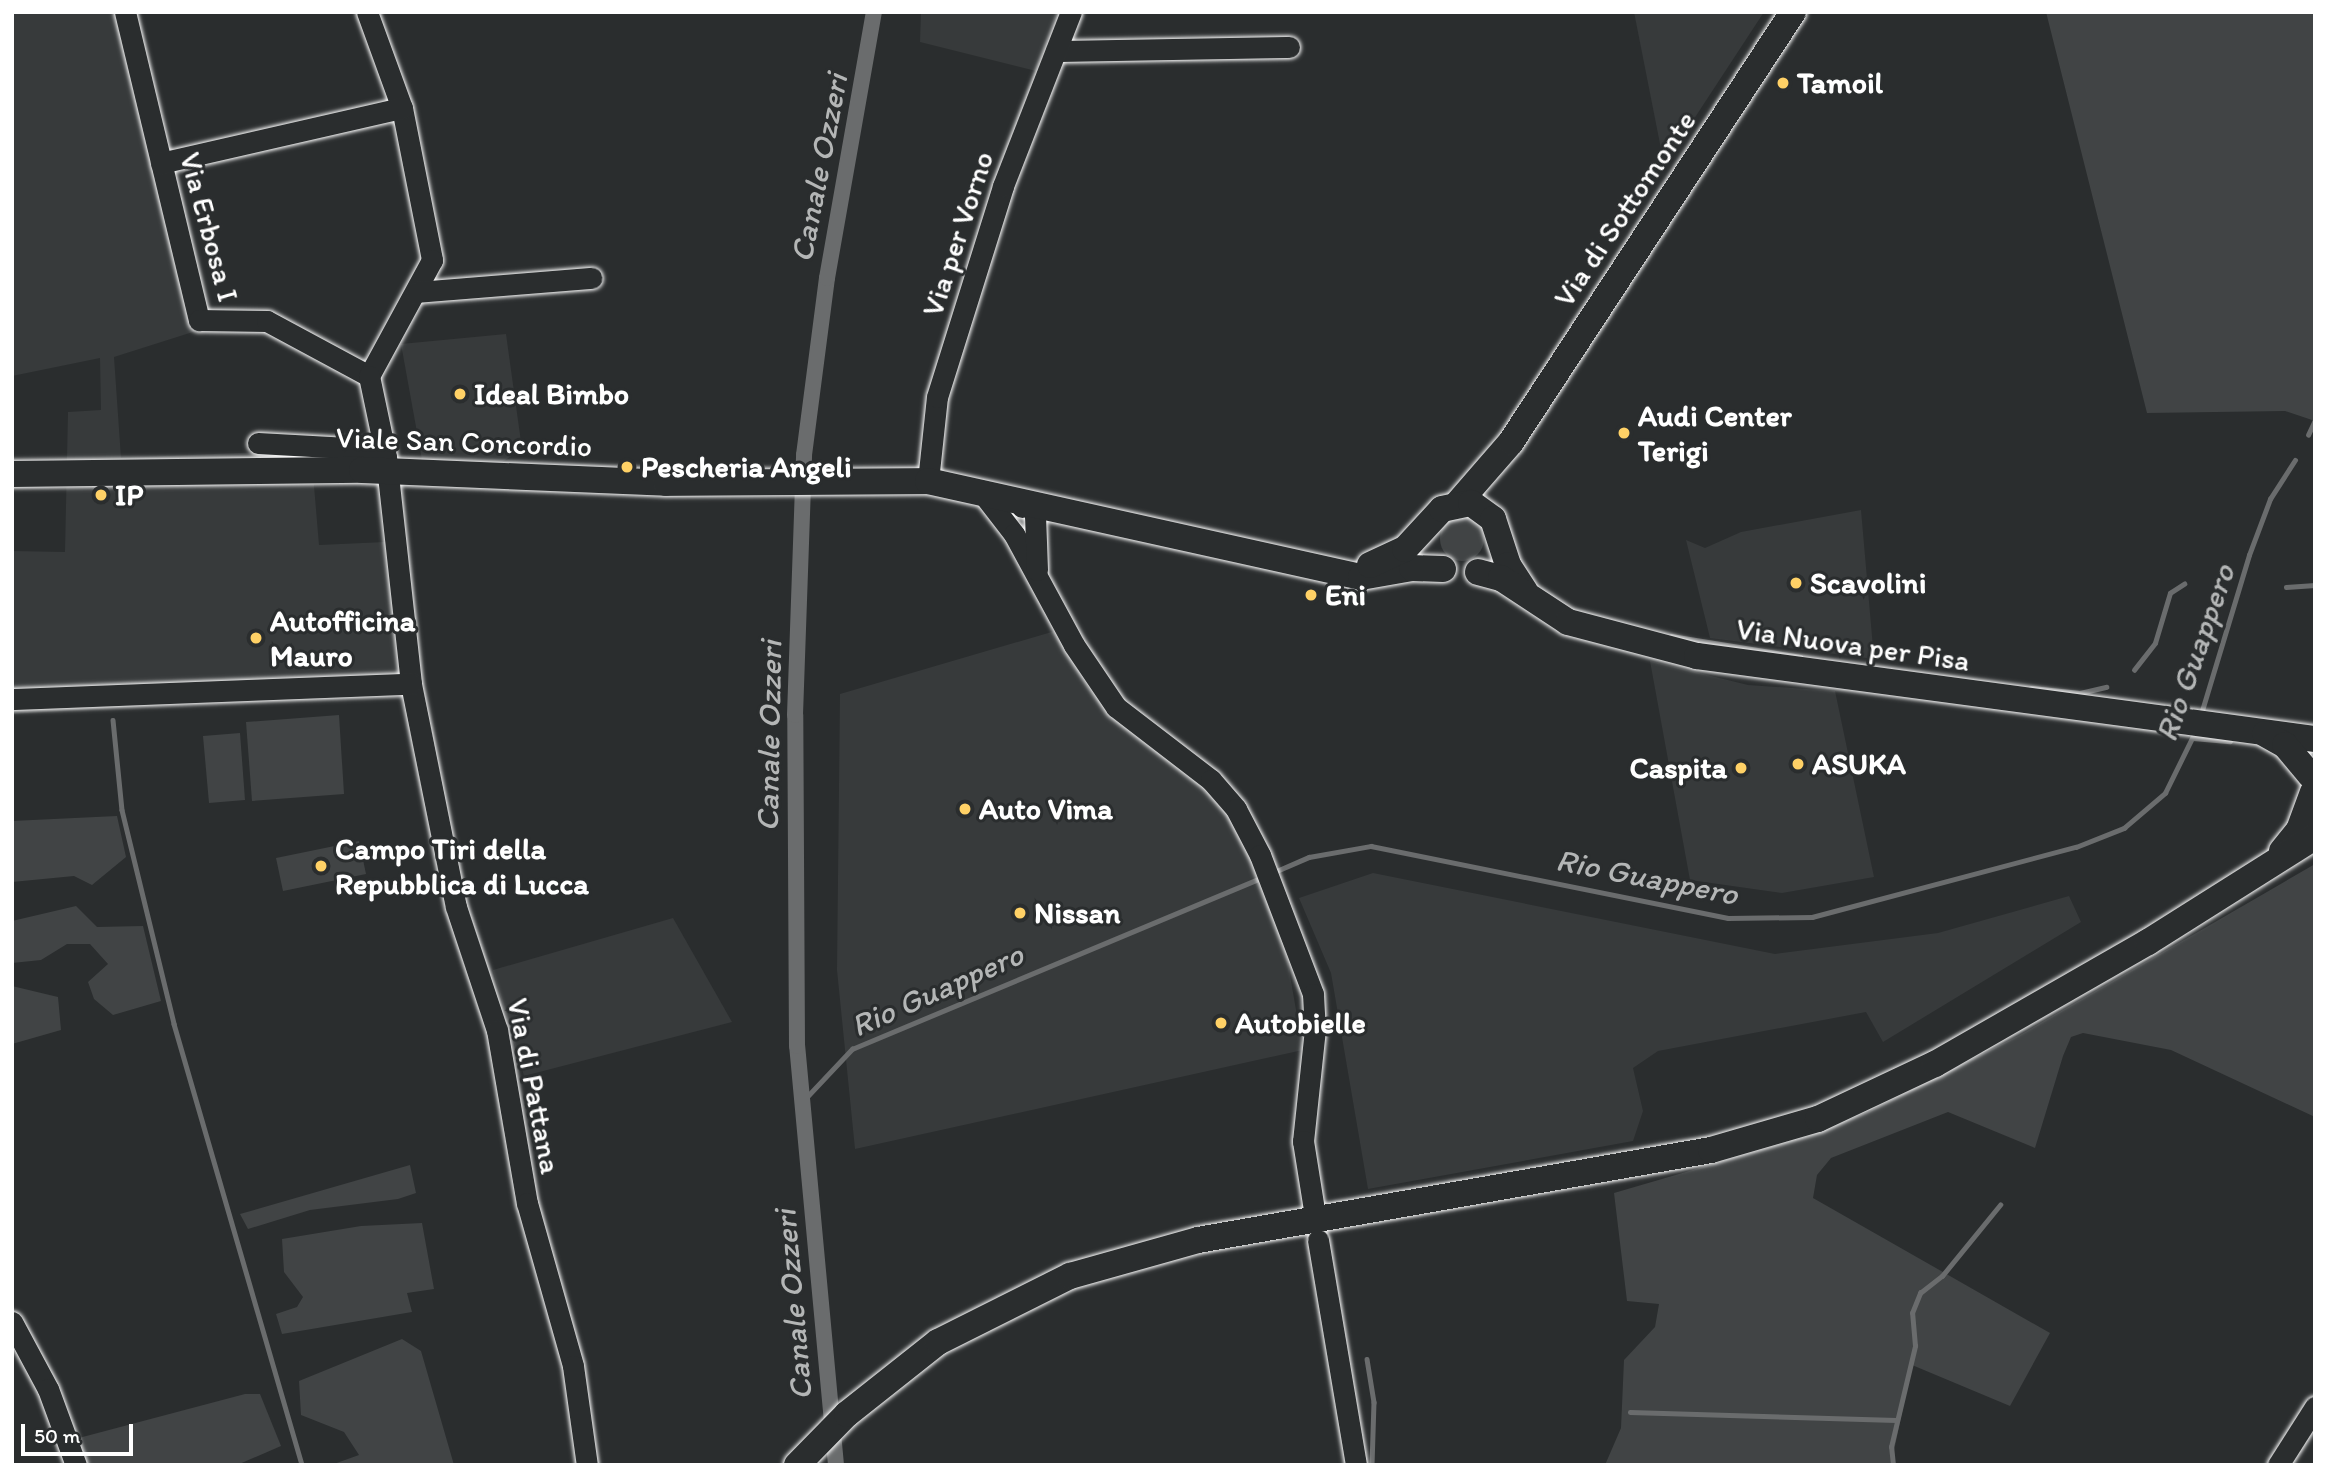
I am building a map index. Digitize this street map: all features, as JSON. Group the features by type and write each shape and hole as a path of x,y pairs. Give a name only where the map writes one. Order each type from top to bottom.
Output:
{"main road":[{"name":"Via di Sottomonte","path":"1511,442 1793,12"},
{"path":"1326,568 1387,559 1428,527 1442,509 1458,502 1511,442"},
{"path":"1078,513 1361,577 1412,568 1443,569 1466,575 1478,572 1494,557 1494,485 1511,442"},
{"name":"Viale San Concordio","path":"12,474 385,460 666,483 760,479 928,481 1078,513"},
{"path":"1458,502 1480,507 1496,527 1508,565 1529,598"},
{"path":"1428,527 1429,554 1443,569"},
{"name":"Via Nuova per Pisa","path":"1478,572 1501,578 1529,598 1586,629 1697,656 2263,733"},
{"path":"2263,733 2315,739"},
{"path":"2263,733 2279,740 2313,782 2300,830 2274,860"},
{"path":"797,1465 881,1385 979,1319 1061,1280 1127,1258 1393,1203 1711,1150 1818,1119 1935,1064 2148,942 2315,836"}],"street":[{"name":"Via Erbosa I","path":"125,12 199,320 267,321 369,376"},
{"path":"367,12 402,108 432,260 369,376"},
{"name":"Via per Vorno","path":"928,481 937,397 1003,186 1071,12"},
{"path":"1056,51 1289,47"},
{"path":"161,163 402,108"},
{"path":"416,292 591,278"},
{"name":"Via di Pattana","path":"369,376 385,460 411,684 456,907 497,1030 527,1203 573,1366 587,1465"},
{"path":"258,443 385,460"},
{"path":"980,490 1014,534 1116,707 1211,780 1236,809 1260,855 1312,994 1315,1029 1303,1142 1314,1210"},
{"path":"1014,534 1016,513 1028,501 1035,515 1037,576"},
{"path":"1035,540 1078,513"},
{"path":"12,699 411,684"},
{"path":"1318,1240 1356,1465"},
{"path":"12,1322 48,1389 76,1465"},
{"path":"2278,1465 2315,1407"}],"shaded area":[{"path":"12,12 116,12 196,331 114,357 121,458 311,450 319,545 385,542 405,690 12,714 12,551 65,552 68,412 101,410 100,358 12,376"},
{"path":"921,12 1057,12 1036,71 920,42"},
{"path":"1634,12 1764,12 1671,154 1662,154"},
{"path":"2046,12 2315,12 2315,421 2285,411 2147,413"},
{"path":"506,334 522,449 499,464 422,460 401,344"},
{"path":"1861,510 1874,659 1710,638 1686,540 1705,548 1741,532"},
{"path":"1462,517 1471,518 1478,523 1483,530 1483,548 1478,555 1471,560 1462,561 1453,560 1446,555 1441,548 1440,539 1441,530 1446,523 1453,518"},
{"path":"1055,631 1089,689 1117,718 1212,794 1236,824 1283,935 1303,1050 855,1149 837,970 840,694"},
{"path":"1650,661 1748,685 1835,691 1874,877 1782,893 1690,880"},
{"path":"339,715 344,794 252,801 246,722"},
{"path":"240,733 245,800 209,803 203,736"},
{"path":"117,816 126,857 92,885 74,876 12,882 12,821"},
{"name":"Campo Tiri della Repubblica di Lucca","path":"359,841 366,874 283,891 276,858"},
{"path":"2315,864 2315,1117 2171,1050 2083,1033 2071,1037 2063,1056 2035,1148 1948,1112 1831,1158 1817,1175 1813,1198 2050,1333 2010,1406 1912,1365 1891,1465 1605,1465 1621,1428 1624,1360 1655,1327 1659,1304 1627,1301 1614,1193 1809,1136 1868,1112 2020,1035"},
{"path":"1373,873 1775,954 1938,933 2069,896 2081,922 1883,1042 1866,1012 1658,1051 1633,1068 1643,1111 1633,1141 1368,1189 1331,973 1299,898"},
{"path":"76,906 97,927 143,926 161,1001 113,1015 94,999 88,982 108,964 90,944 67,944 41,960 12,963 12,921"},
{"path":"673,918 732,1022 524,1076 493,970"},
{"path":"12,986 58,997 61,1030 12,1044"},
{"path":"410,1165 416,1193 398,1199 310,1210 248,1229 240,1214"},
{"path":"422,1223 434,1289 407,1293 412,1312 282,1334 276,1314 297,1307 303,1297 284,1272 282,1239 361,1226"},
{"path":"402,1339 421,1351 454,1465 331,1465 359,1455 344,1432 301,1415 299,1381"},
{"path":"245,1394 260,1394 281,1446 237,1465 84,1465 75,1439"}],"waterway":[{"name":"Canale Ozzeri","path":"836,1465 797,1046 795,715 804,455 827,278 874,12"},
{"name":"Rio Guappero","path":"2308,435 2315,420"},
{"name":"Rio Guappero","path":"2201,714 2249,555 2270,499 2295,460"},
{"path":"2134,670 2155,643 2170,593 2184,584"},
{"path":"2286,587 2315,585"},
{"path":"1671,636 1800,657"},
{"path":"2031,688 2080,693 2106,687"},
{"path":"113,720 122,810 174,1024 302,1465"},
{"name":"Rio Guappero","path":"1272,873 1309,857 1371,846 1728,918 1812,917 2076,847 2124,828 2165,793 2195,732"},
{"path":"2193,738 2230,741"},
{"name":"Rio Guappero","path":"802,1102 852,1049 1261,878"},
{"path":"1893,1465 1891,1447 1915,1346 1912,1313 1920,1293 1942,1276 2000,1205"},
{"path":"1367,1359 1374,1402 1372,1465"},
{"path":"1630,1412 1896,1420"}],"place":[{"name":"Tamoil","path":"1783,83"},
{"name":"Ideal Bimbo","path":"460,394"},
{"name":"Audi Center Terigi","path":"1624,433"},
{"name":"Pescheria Angeli","path":"627,467"},
{"name":"IP","path":"101,495"},
{"name":"Scavolini","path":"1796,583"},
{"name":"Eni","path":"1311,595"},
{"name":"Autofficina Mauro","path":"256,638"},
{"name":"ASUKA","path":"1798,764"},
{"name":"Caspita","path":"1741,768"},
{"name":"Auto Vima","path":"965,809"},
{"name":"Campo Tiri della Repubblica di Lucca","path":"321,866"},
{"name":"Nissan","path":"1020,913"},
{"name":"Autobielle","path":"1221,1023"}]}
